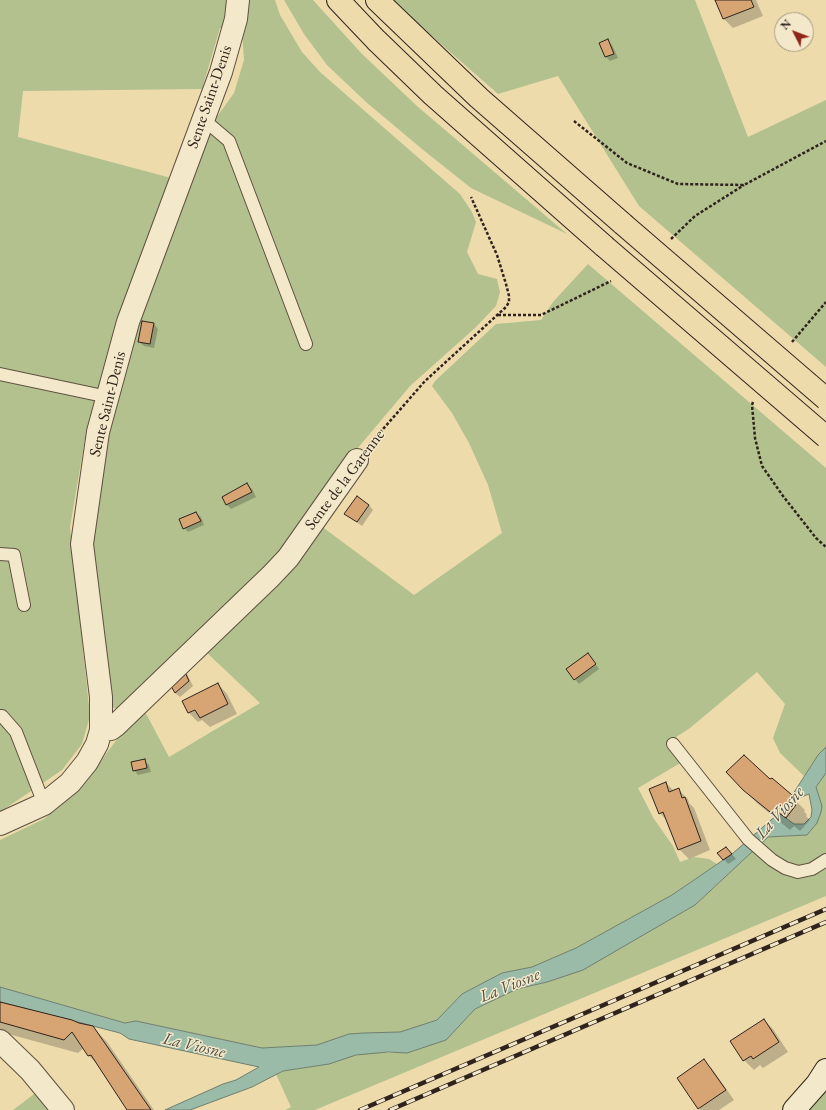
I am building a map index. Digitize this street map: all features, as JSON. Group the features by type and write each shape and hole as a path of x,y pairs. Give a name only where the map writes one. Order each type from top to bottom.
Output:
{"main road":[{"path":"338,0 376,40 433,95 604,246 826,437"},
{"path":"377,0 450,72 479,98 826,399"}],"street":[{"name":"Sente Saint-Denis","path":"0,824 44,804 70,783 87,762 97,744 100,730 101,697 82,544 98,432 128,322 220,72 236,19 238,0"},
{"name":"Sente de la Garenne","path":"100,730 111,730 271,576 288,558 357,460"},
{"path":"0,1041 30,1070 64,1110"},
{"path":"794,1110 817,1084 826,1070"}],"lane":[{"path":"203,118 229,141 306,344"},
{"path":"0,374 108,396"},
{"path":"0,554 14,555 24,605"},
{"path":"0,716 2,716 16,732 44,804"},
{"path":"673,744 748,839 772,860 785,868 798,872 812,869 826,860"}],"path":[{"path":"574,121 627,163 678,184 744,185"},
{"path":"666,243 695,216 744,185 826,141"},
{"name":"Sente de la Garenne","path":"357,460 425,382 498,315 509,302 509,296 497,254 471,197"},
{"path":"498,315 541,315 618,278"}],"green space":[{"path":"0,0 231,0 223,28 220,28 202,89 23,91 18,137 171,178 116,325 86,433 70,527 90,716 82,744 62,770 0,812"},
{"path":"244,0 275,0 280,15 302,52 320,72 460,194 472,212 476,222 467,252 478,274 497,279 500,292 496,306 475,328 410,386 346,462 280,559 119,709 110,707 88,544 105,430 129,342 214,121 234,93 244,60 242,31"},
{"path":"284,0 313,0 362,54 417,106 567,234 471,188 422,149 366,102 327,65 304,34"},
{"path":"394,0 695,0 748,137 826,100 826,367 639,206 558,76 498,94 409,16"},
{"path":"588,264 826,468 826,747 818,755 804,776 780,753 773,738 785,704 757,672 690,728 667,743 682,762 638,788 654,819 673,846 680,862 694,857 709,859 717,864 672,895 576,948 532,967 502,973 462,994 437,1020 400,1032 349,1034 317,1045 262,1048 136,1021 126,1023 0,987 0,840 44,819 78,791 142,706 169,757 260,703 204,650 321,526 414,595 502,533 488,485 469,443 452,413 432,386 435,381 496,324 541,320 553,302"},
{"path":"826,773 826,896 315,1110 285,1110 291,1107 276,1074 283,1071 329,1064 352,1056 372,1053 407,1053 445,1040 475,1009 517,989 547,982 583,969 695,905 768,837 807,835 814,827 816,787"},
{"path":"826,1087 826,1110 805,1110"},
{"path":"38,1091 54,1110 13,1110"}],"water":[{"name":"La Viosne","path":"826,747 826,773 816,787 822,806 821,812 817,823 807,835 768,837 695,905 583,970 547,982 517,989 475,1009 446,1040 407,1053 388,1052 356,1055 329,1064 283,1071 252,1087 190,1110 165,1110 223,1084 236,1080 259,1067 129,1039 120,1033 0,1002 0,987 125,1023 136,1021 262,1048 317,1045 349,1034 400,1032 437,1020 462,994 502,973 532,967 576,948 672,895 732,854 779,813 794,824 804,824 811,817 812,810 809,794 794,800 791,797 818,755"}],"building":[{"path":"715,0 751,0 754,7 723,19"},
{"path":"608,39 614,54 605,57 599,43"},
{"path":"142,321 154,323 150,344 138,342"},
{"path":"247,483 252,492 226,505 222,497"},
{"path":"357,496 369,505 357,522 344,514"},
{"path":"196,512 201,521 183,529 179,519"},
{"path":"588,653 596,664 574,680 566,669"},
{"path":"183,668 189,681 175,693 168,681"},
{"path":"218,683 228,704 200,718 195,710 188,713 182,701"},
{"path":"744,755 770,779 772,778 792,795 791,797 794,800 792,802 796,805 786,818 779,813 775,816 743,790 726,772"},
{"path":"145,759 147,768 133,771 131,762"},
{"path":"666,782 669,792 679,788 682,798 685,797 701,841 678,850 663,812 659,814 649,789"},
{"path":"726,847 732,854 723,860 717,853"},
{"path":"0,1002 93,1026 151,1110 127,1110 91,1055 88,1056 72,1032 64,1040 0,1022"},
{"path":"764,1019 779,1042 753,1059 751,1056 743,1061 730,1041"},
{"path":"704,1059 726,1090 698,1109 677,1078"}],"railway":[{"path":"360,1110 826,909"},
{"path":"390,1110 826,922"}]}
